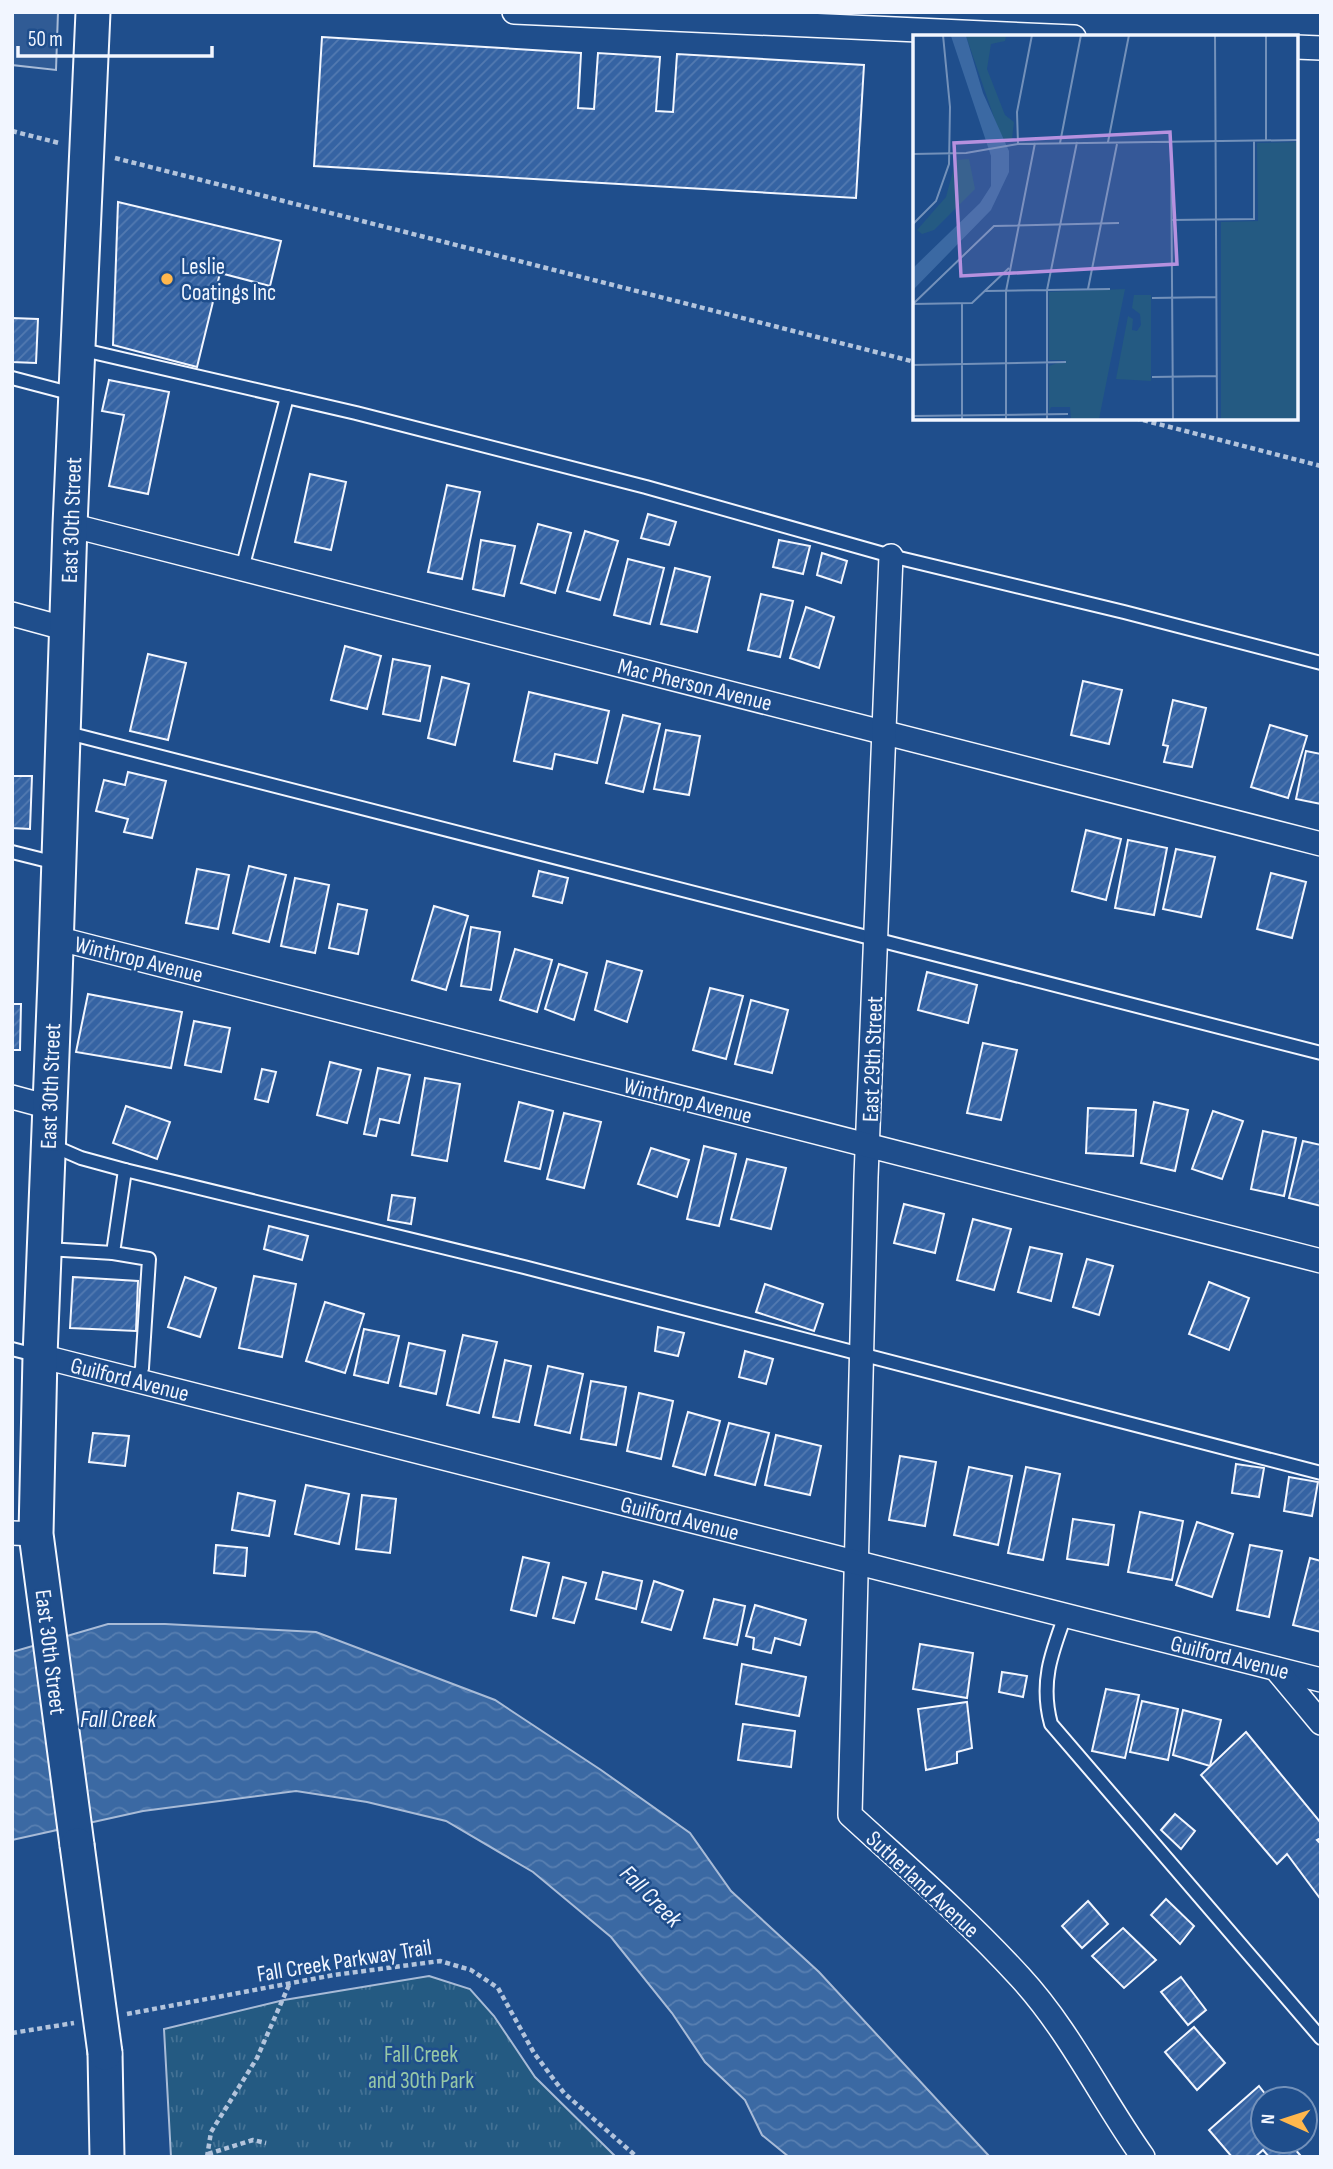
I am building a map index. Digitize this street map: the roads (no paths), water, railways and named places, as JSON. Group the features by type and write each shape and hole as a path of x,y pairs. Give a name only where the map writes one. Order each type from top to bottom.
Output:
{"main road":[{"name":"East 30th Street","path":"93,12 70,525 44,1249 26,1353 24,1533 44,1598 105,2053 107,2157"}],"street":[{"path":"514,12 881,20 1051,35"},
{"path":"1298,47 1321,48"},
{"name":"Mac Pherson Avenue","path":"70,525 1321,844"},
{"name":"East 29th Street","path":"856,1563 891,555"},
{"path":"12,614 67,629"},
{"name":"Winthrop Avenue","path":"56,938 1321,1261"},
{"path":"12,1097 49,1107"},
{"name":"Guilford Avenue","path":"26,1353 1321,1680"},
{"name":"Sutherland Avenue","path":"856,1563 850,1815 970,1925 1021,1978 1073,2046 1143,2157"},
{"path":"1276,1669 1321,1723"}],"lane":[{"path":"78,349 287,397 646,486 891,555 1321,663"},
{"path":"12,378 76,394"},
{"path":"242,569 287,397"},
{"path":"63,732 1321,1053"},
{"path":"12,852 58,864"},
{"path":"48,1143 82,1158 125,1170 407,1238 1321,1473"},
{"path":"113,1253 125,1170"},
{"path":"44,1249 113,1253 149,1259 142,1368 137,1381"},
{"path":"1065,1616 1051,1653 1045,1684 1045,1703 1051,1724 1321,2038"}],"water":[{"name":"Fall Creek","path":"108,1624 165,1624 316,1632 495,1700 690,1833 731,1891 819,1972 990,2157 789,2157 762,2135 745,2100 705,2062 672,2013 611,1937 533,1872 446,1821 367,1802 296,1791 143,1811 12,1840 12,1652"}],"place":[{"name":"Leslie Coatings Inc","path":"167,279"}],"park label":[{"name":"Fall Creek and 30th Park","path":"421,2067"}]}
